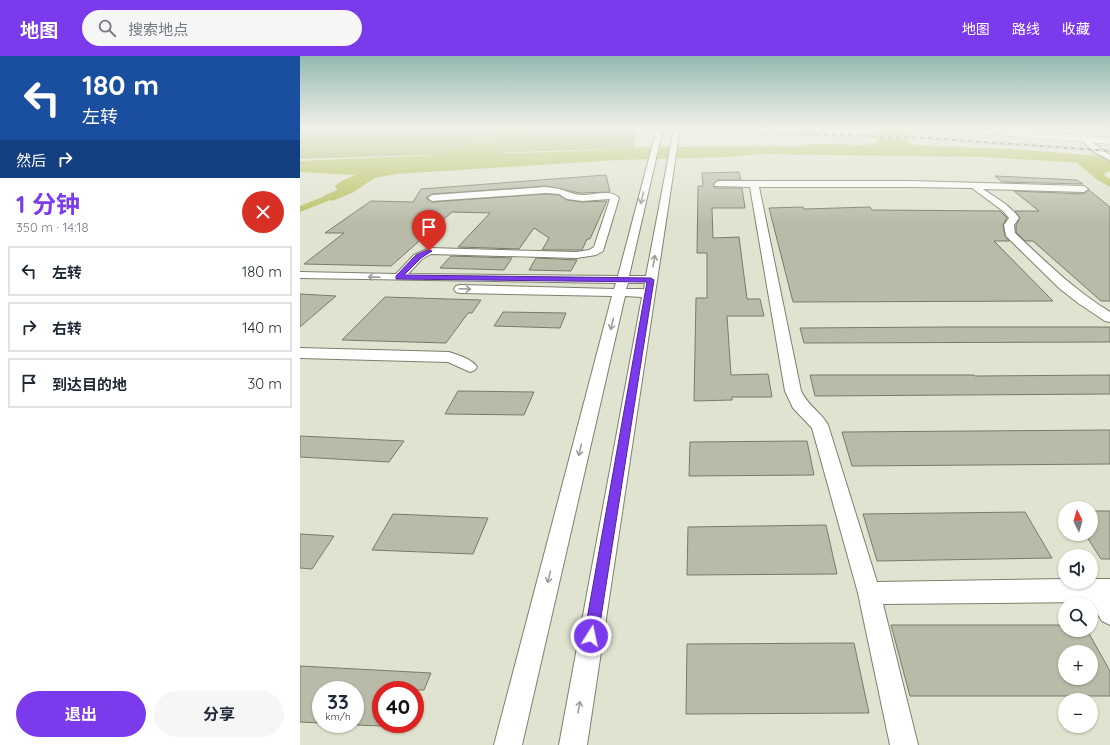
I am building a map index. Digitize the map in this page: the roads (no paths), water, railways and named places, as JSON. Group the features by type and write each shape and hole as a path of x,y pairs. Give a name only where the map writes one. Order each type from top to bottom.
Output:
{"street":[{"path":"508,745 651,160"},
{"path":"573,745 672,160"},
{"path":"718,184 974,186 1084,189"},
{"path":"754,184 793,391 799,404 820,425 869,593 904,745"},
{"path":"974,186 1006,209 1014,218 1008,225 1010,234 1063,285 1082,300 1110,318"},
{"path":"399,277 418,257 429,251 577,255 592,253 599,249 615,198 611,196 582,198 567,196 561,192 546,190 432,198"},
{"path":"300,275 399,277 621,287"},
{"path":"300,284 650,287"},
{"path":"449,357 459,346"},
{"path":"300,353 449,357 457,359 461,363 470,367"},
{"path":"869,593 1103,591 1110,614"}],"waterway":[{"path":"300,209 350,189"}]}
